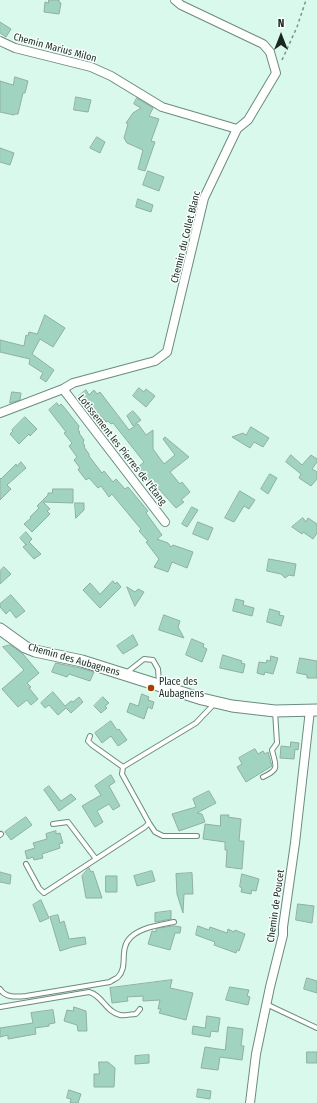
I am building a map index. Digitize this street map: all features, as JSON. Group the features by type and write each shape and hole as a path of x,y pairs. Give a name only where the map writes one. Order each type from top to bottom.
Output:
{"street":[{"path":"175,0 181,5 263,44 270,52 276,73"},
{"name":"Chemin Marius Milon","path":"0,41 15,48 91,67 111,76 162,107 237,129"},
{"name":"Chemin du Collet Blanc","path":"0,414 62,389 73,383 156,361 167,352 204,198 237,129 248,120 276,73"},
{"name":"Lotissement les Pierres de l'Étang","path":"62,389 165,522"},
{"name":"Chemin des Aubagnens","path":"0,629 20,644 35,651 82,661 159,686 216,702 232,706 275,711 313,710"},
{"name":"Chemin de Poucet","path":"250,1103 256,1054 266,1004 283,935 282,927 313,710"}],"lane":[{"path":"124,674 144,659 153,660 158,669 159,686"},
{"path":"123,767 196,723 216,702"},
{"path":"262,777 273,772 276,767 272,750 277,743 275,711"},
{"path":"90,736 88,741 92,745 123,767"},
{"path":"123,767 122,774 155,832 163,836 197,836"},
{"path":"53,824 68,822 96,859"},
{"path":"26,864 39,888 44,893 149,823"},
{"path":"0,989 2,993 13,997 110,982 118,977 121,972 123,965 123,949 131,936 151,927 174,922"},
{"path":"0,1007 89,992 95,994 110,1010 120,1015 136,1014 140,1008"},
{"path":"266,1004 317,1028"}],"path":[{"path":"276,73 297,27 306,0"}],"building":[{"path":"49,0 59,0 61,3 59,14 44,12 45,2 48,3"},
{"path":"0,22 11,29 6,37 0,33"},
{"path":"15,77 28,81 25,93 23,93 18,114 14,115 0,112 0,81 13,85"},
{"path":"76,97 91,100 88,112 74,110"},
{"path":"137,98 153,108 149,116 159,119 151,141 155,142 145,171 138,169 143,150 127,143 124,138 128,124 126,123 133,113 141,108 134,104"},
{"path":"97,137 105,142 100,153 90,148"},
{"path":"0,148 14,153 10,165 0,162"},
{"path":"148,171 164,177 159,191 143,185"},
{"path":"138,199 153,205 151,212 136,207"},
{"path":"45,315 65,328 53,347 40,339 32,354 54,370 46,382 40,378 43,373 29,364 30,359 0,352 0,340 24,346 26,335 28,336 29,332 37,334"},
{"path":"139,388 144,392 146,389 155,396 146,407 133,396"},
{"path":"86,390 89,395 94,390 97,394 100,392 129,430 138,424 146,435 153,430 153,449 164,464 175,455 163,439 165,437 189,457 170,472 180,484 182,482 190,492 181,500 184,502 176,508 137,468 144,462 113,423 111,424 108,421 106,422 101,416 97,419 80,398 79,396"},
{"path":"12,392 21,393 20,400 10,403"},
{"path":"57,403 59,406 61,404 63,406 79,426 78,430 84,440 84,447 102,473 104,471 113,482 116,479 125,489 128,487 148,511 146,513 162,535 157,539 168,543 171,547 173,545 193,552 187,568 172,562 168,572 154,567 159,559 146,542 148,541 139,531 141,529 112,494 109,497 101,486 98,488 89,478 86,480 79,471 78,469 80,468 74,460 77,457 69,446 72,443 64,433 66,432 49,410"},
{"path":"133,411 141,420 133,426 127,416"},
{"path":"25,417 37,429 30,436 29,434 19,444 10,434"},
{"path":"251,427 269,438 263,447 254,442 250,448 232,437 243,433 246,435"},
{"path":"291,455 302,465 311,455 317,459 317,462 312,469 317,472 317,479 311,486 299,478 301,474 286,462"},
{"path":"21,462 26,468 7,485 11,489 0,500 0,478 1,479 16,464 17,466"},
{"path":"270,474 277,478 268,494 261,489"},
{"path":"53,489 73,489 73,503 43,502 50,509 47,511 50,514 32,532 24,524 39,508 37,506 48,495 48,493 52,493"},
{"path":"240,491 255,500 249,509 244,506 234,522 225,518"},
{"path":"75,503 84,503 84,510 76,518"},
{"path":"192,507 198,510 187,527 182,524"},
{"path":"303,518 306,522 308,518 317,524 317,533 313,539 292,527"},
{"path":"198,522 213,528 208,540 193,534"},
{"path":"26,532 32,539 29,542 41,554 34,559 23,547 26,545 20,538"},
{"path":"269,559 296,564 294,576 289,575 285,578 281,574 267,571"},
{"path":"4,567 11,574 0,584 0,571"},
{"path":"113,581 115,584 117,582 121,587 100,608 83,590 90,583 100,594"},
{"path":"127,587 135,592 138,589 144,592 135,606"},
{"path":"11,595 25,611 16,618 10,610 6,614 0,607 0,604"},
{"path":"236,599 244,601 243,605 254,608 252,616 233,611"},
{"path":"270,609 280,612 279,615 284,616 281,626 267,622"},
{"path":"164,615 180,621 178,627 184,638 159,630"},
{"path":"133,635 138,645 123,654 117,646"},
{"path":"192,639 204,644 203,647 207,649 202,662 186,655"},
{"path":"10,645 23,654 39,673 27,683 38,699 31,705 27,700 18,707 2,689 24,670 3,647"},
{"path":"223,655 242,661 241,663 245,664 243,673 220,668"},
{"path":"271,656 278,658 273,674 265,672 264,675 257,673 259,662 266,663 267,660 270,661"},
{"path":"300,658 317,661 317,678 307,678 307,675 297,673"},
{"path":"56,663 94,672 90,681 69,674 67,677 52,672"},
{"path":"53,692 65,706 79,697 83,702 71,713 66,708 58,715 49,705 45,708 41,703"},
{"path":"142,694 149,697 148,700 154,702 152,709 148,707 144,719 127,712 130,703 138,706"},
{"path":"103,697 109,703 105,706 107,708 101,713 94,706"},
{"path":"111,721 117,730 119,729 127,740 118,746 111,736 102,743 95,733"},
{"path":"291,742 299,743 298,750 295,749 294,759 280,758 281,746 290,747"},
{"path":"255,749 258,754 263,751 265,754 268,752 272,766 246,782 237,767 242,764 239,758"},
{"path":"111,775 115,782 109,786 120,806 113,810 109,804 97,811 103,822 95,827 82,806 101,795 95,786"},
{"path":"49,786 61,801 71,794 76,799 59,811 44,790"},
{"path":"209,791 216,803 197,813 202,814 205,822 179,831 172,814 196,807 193,799"},
{"path":"221,815 229,815 228,817 241,819 239,841 244,841 242,869 226,867 227,850 225,850 225,842 203,839 205,824 220,826"},
{"path":"26,817 32,825 11,840 5,832"},
{"path":"56,831 56,834 60,833 63,843 59,844 60,848 42,854 43,858 34,860 33,857 27,859 25,851 35,848 33,843 47,839 46,834"},
{"path":"89,868 91,872 93,871 102,898 86,898 82,876"},
{"path":"152,871 155,881 137,886 134,876"},
{"path":"0,872 11,875 10,884 0,882"},
{"path":"192,873 193,894 184,894 183,913 177,894 176,874"},
{"path":"242,874 259,879 256,891 252,890 251,894 241,892 242,888 240,887"},
{"path":"106,876 117,876 117,892 106,892"},
{"path":"41,900 49,918 40,922 33,905"},
{"path":"298,904 314,906 312,923 296,920"},
{"path":"171,911 171,919 155,922 155,913"},
{"path":"58,915 60,923 64,921 69,939 85,937 86,944 60,951 50,917"},
{"path":"174,926 181,927 180,933 175,933 170,950 148,944 152,931 156,932 156,929"},
{"path":"198,926 209,930 210,927 227,933 228,929 234,932 235,930 245,934 239,951 237,950 236,953 214,945 215,942 196,935"},
{"path":"307,978 317,981 317,993 304,989"},
{"path":"172,980 170,988 193,993 186,1020 159,1013 161,1009 158,1009 160,1000 143,1001 143,996 127,997 128,1001 112,1003 110,988"},
{"path":"230,987 249,990 247,996 250,997 248,1005 226,1000"},
{"path":"74,1007 86,1011 87,1031 78,1031 77,1025 64,1021 67,1010 73,1011"},
{"path":"53,1010 55,1023 49,1024 49,1026 35,1028 36,1034 8,1039 8,1035 0,1037 0,1028 33,1023 31,1013"},
{"path":"207,1016 220,1018 218,1032 211,1031 210,1037 192,1034 193,1026 205,1028"},
{"path":"228,1027 243,1029 241,1046 244,1046 242,1060 220,1057 218,1070 201,1068 205,1047 225,1050"},
{"path":"307,1052 317,1052 317,1063 307,1063"},
{"path":"149,1055 149,1063 135,1064 135,1056"},
{"path":"99,1062 108,1062 115,1068 114,1087 94,1087 94,1074 99,1074"},
{"path":"198,1089 211,1091 210,1099 197,1097"},
{"path":"69,1090 81,1094 78,1103 70,1103 71,1099 67,1098"}],"place":[{"name":"Place des Aubagnens","path":"151,688"}]}
